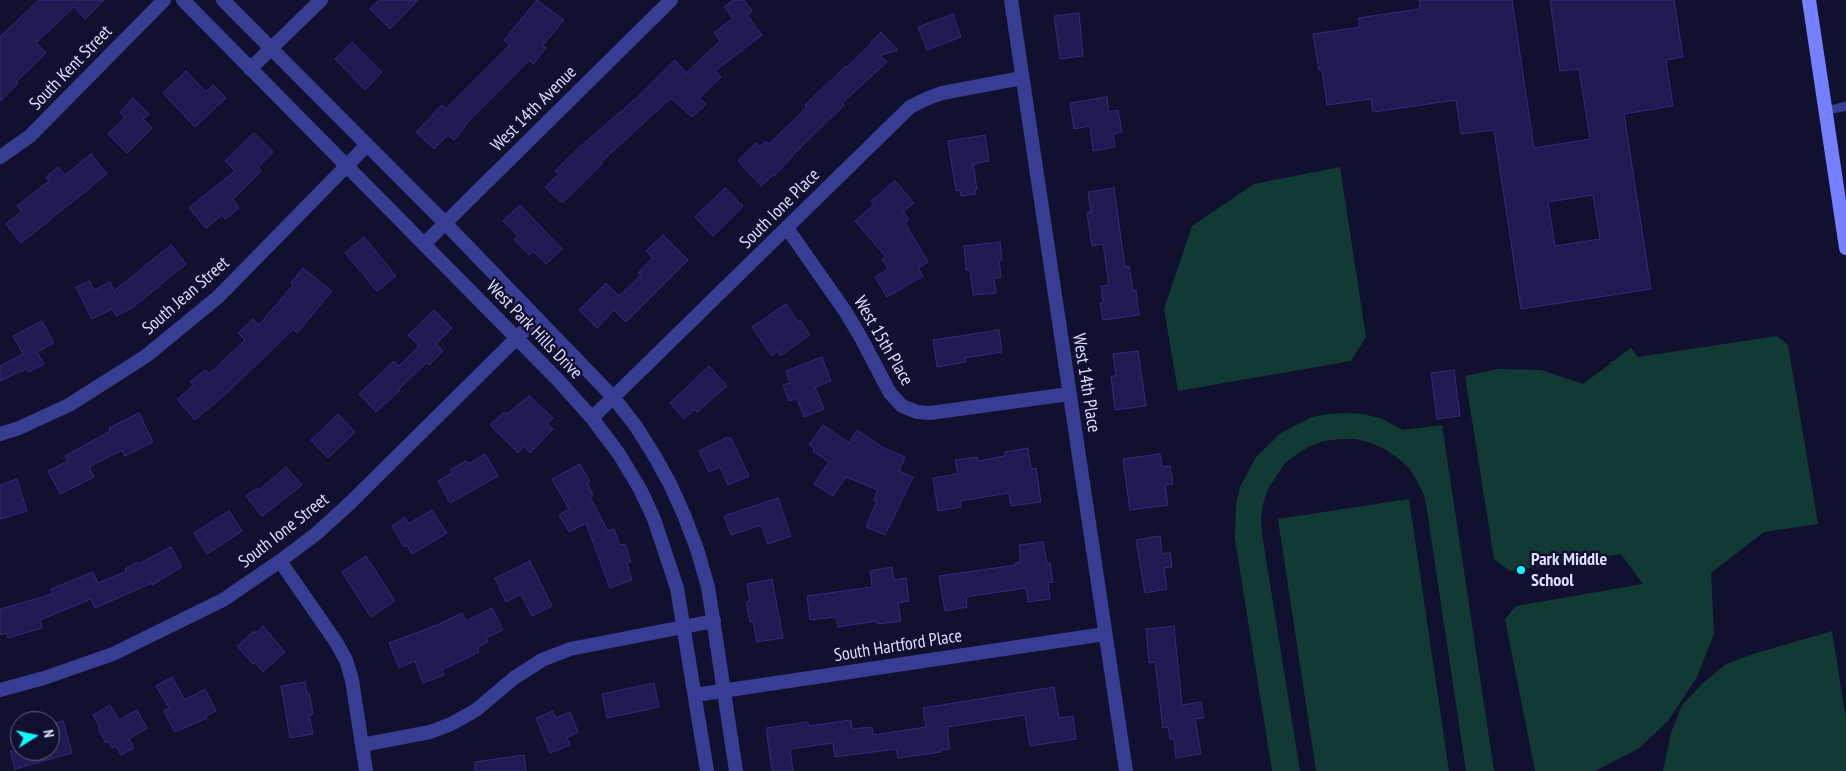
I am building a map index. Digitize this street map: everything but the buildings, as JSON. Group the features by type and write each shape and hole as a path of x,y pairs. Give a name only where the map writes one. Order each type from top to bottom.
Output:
{"main road":[{"path":"1809,0 1846,248"}],"street":[{"name":"South Kent Street","path":"0,157 30,136 164,0"},
{"name":"West Park Hills Drive","path":"182,0 517,338 592,418 619,454 640,489 654,519 677,588 707,771"},
{"name":"West Park Hills Drive","path":"223,0 537,318 613,397 635,425 654,455 684,514 697,549 708,588 714,621 736,771"},
{"path":"250,70 321,0"},
{"name":"West 14th Avenue","path":"424,244 672,0"},
{"name":"West 14th Place","path":"1011,0 1126,771"},
{"name":"South Ione Place","path":"592,418 910,107 942,93 1022,78"},
{"name":"South Jean Street","path":"0,434 20,428 69,405 146,356 218,297 367,145"},
{"name":"West 15th Place","path":"787,228 845,311 890,393 902,406 917,412 930,412 1069,394"},
{"name":"South Ione Street","path":"0,690 44,678 114,654 223,600 280,561 316,534 350,504 537,318"},
{"path":"280,561 336,642 346,660 352,680 366,771"},
{"path":"362,745 430,732 451,724 476,710 514,678 542,660 570,649 714,621"},
{"name":"South Hartford Place","path":"696,695 1105,634"}],"lane":[{"path":"1826,111 1846,106"}],"green space":[{"path":"1340,167 1366,337 1351,361 1178,391 1164,309 1192,226 1254,184"},
{"path":"1777,336 1788,345 1818,524 1764,532 1711,573 1714,634 1697,677 1668,721 1638,749 1595,771 1535,771 1505,619 1516,606 1643,584 1621,554 1510,571 1494,559 1465,376 1498,369 1541,370 1583,384 1631,348 1638,357"},
{"path":"1346,413 1380,418 1403,430 1442,425 1494,771 1466,771 1424,495 1409,468 1385,449 1356,439 1340,439 1310,446 1285,463 1268,489 1263,504 1262,534 1300,771 1272,771 1235,539 1236,504 1240,487 1256,457 1281,433 1312,417"},
{"path":"1409,499 1449,771 1316,771 1278,519"},
{"path":"1832,631 1846,720 1846,771 1663,771 1671,733 1682,705 1703,683 1726,664 1753,654"}],"place":[{"name":"Park Middle School","path":"1521,570"}]}
